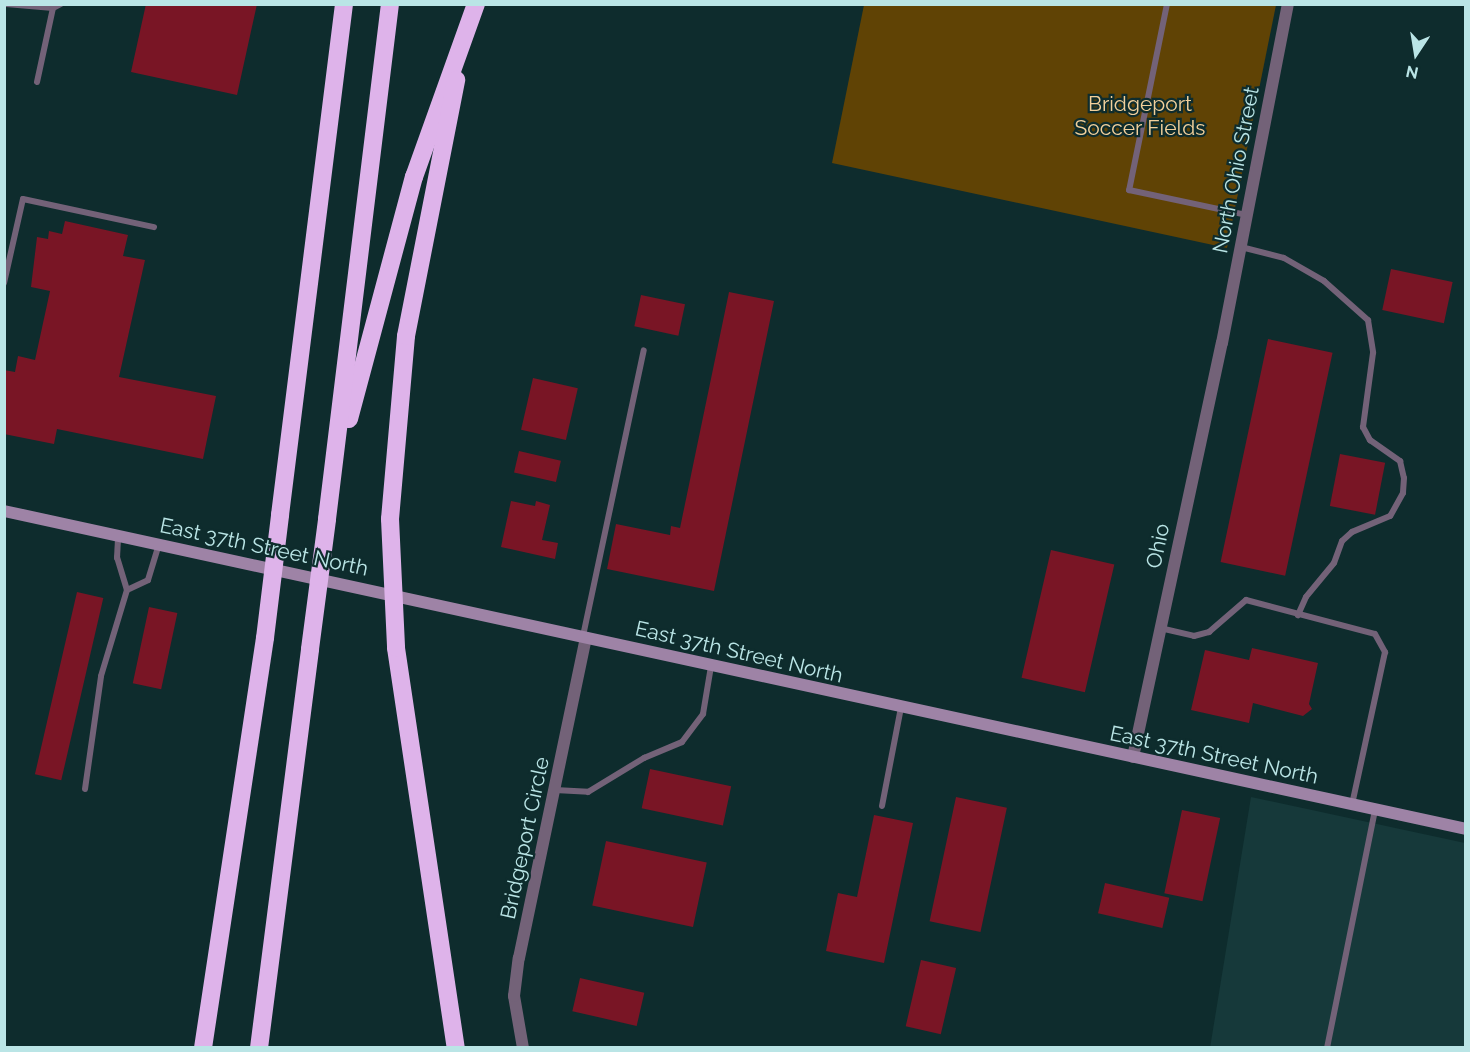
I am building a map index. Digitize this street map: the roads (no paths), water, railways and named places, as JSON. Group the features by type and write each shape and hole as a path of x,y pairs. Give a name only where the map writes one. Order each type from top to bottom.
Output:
{"highway":[{"path":"203,1047 264,638 344,4"},
{"path":"259,1047 332,482 390,4"},
{"path":"332,482 414,177 476,4"},
{"path":"456,1047 396,648 390,519 406,336 465,32"}],"main road":[{"name":"East 37th Street North","path":"4,511 901,708 1466,829"}],"street":[{"name":"North Ohio Street","path":"1222,343 1288,4"},
{"name":"Ohio","path":"1133,757 1222,343"},
{"name":"Bridgeport Circle","path":"523,1047 514,996 584,637"}],"lane":[{"path":"6,4 53,8 61,4"},
{"path":"1167,4 1129,190 1247,215"},
{"path":"37,82 53,8"},
{"path":"4,283 23,199 154,227"},
{"path":"1240,247 1284,258 1324,281 1368,320 1373,353 1363,428 1370,440 1400,461 1404,478 1403,493 1390,516 1352,532 1342,541 1334,563 1306,597 1298,615"},
{"path":"584,637 644,350"},
{"path":"85,789 101,676 127,590 117,558 118,535"},
{"path":"127,590 148,580 160,544"},
{"path":"1161,627 1194,636 1209,632 1246,600 1375,634 1385,652 1352,805"},
{"path":"555,790 588,792 644,758 682,742 703,714 711,666"},
{"path":"882,806 901,708"},
{"path":"1327,1047 1375,810"}],"park label":[{"name":"Bridgeport Soccer Fields","path":"1140,116"}]}
